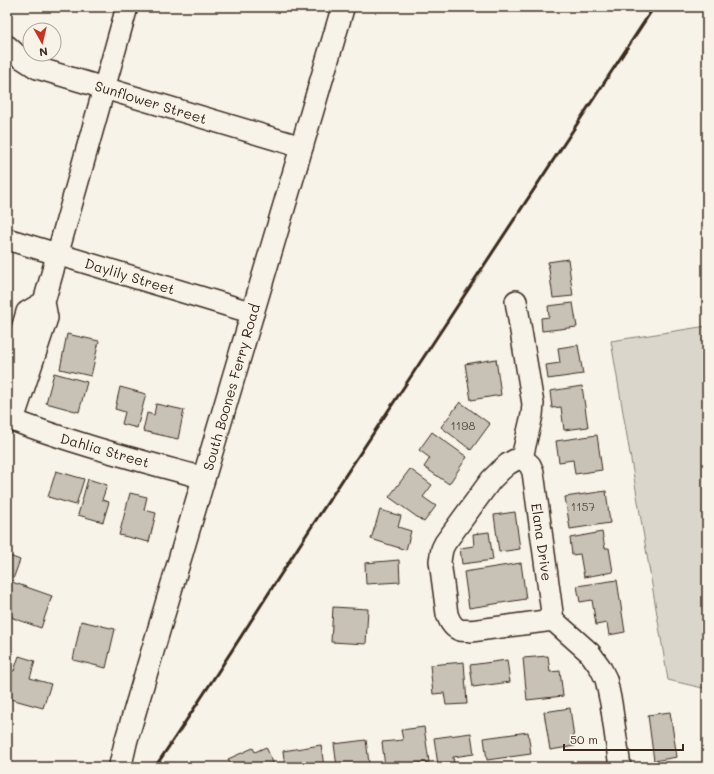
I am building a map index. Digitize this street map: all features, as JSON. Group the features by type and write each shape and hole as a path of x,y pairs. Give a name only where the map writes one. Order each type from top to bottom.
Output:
{"main road":[{"name":"South Boones Ferry Road","path":"120,767 126,741 343,7"}],"street":[{"path":"10,419 39,311 58,254 127,7"},
{"name":"Sunflower Street","path":"7,46 17,55 37,68 302,148"},
{"name":"Daylily Street","path":"7,239 253,313"},
{"path":"516,301 533,404 532,415 522,458 508,464 491,480 442,549 440,561 449,621 460,630 471,631 553,620 590,653 606,679 620,767"},
{"path":"7,380 39,311"},
{"name":"Dahlia Street","path":"10,419 96,448 204,478"},
{"name":"Elana Drive","path":"522,458 530,465 533,472 553,620"}],"shaded area":[{"path":"707,326 707,689 668,680 611,341"}],"building":[{"path":"568,259 573,296 553,298 548,262"},
{"path":"573,303 577,327 542,331 541,318 549,317 548,306"},
{"path":"67,334 99,341 91,376 60,369"},
{"path":"578,345 583,374 548,379 546,365 560,363 558,348"},
{"path":"496,359 501,395 471,400 465,364"},
{"path":"54,373 87,382 79,412 46,403"},
{"path":"582,386 588,427 564,430 561,407 552,408 550,391"},
{"path":"120,387 146,394 137,428 122,424 125,412 115,409"},
{"path":"460,402 490,424 471,450 441,427"},
{"path":"156,404 184,410 178,439 143,431 147,413 154,415"},
{"path":"432,432 467,457 449,484 424,467 430,458 419,450"},
{"path":"597,435 602,470 575,474 573,460 559,462 556,441"},
{"path":"410,469 432,485 423,497 436,506 424,522 389,497"},
{"path":"56,471 84,479 76,505 48,497"},
{"path":"88,479 107,485 102,500 109,502 103,522 78,515"},
{"path":"606,491 610,523 570,529 565,497"},
{"path":"130,493 147,497 144,510 156,513 149,542 119,535"},
{"path":"380,510 401,516 398,527 411,531 406,550 371,539"},
{"path":"515,512 520,549 499,552 494,515"},
{"path":"489,532 493,560 462,564 460,548 474,546 473,534"},
{"path":"602,532 605,548 609,548 613,572 584,577 580,554 572,555 570,538"},
{"path":"7,555 20,560 12,582 52,596 41,628 7,615"},
{"path":"399,560 400,582 366,584 365,563"},
{"path":"521,563 526,599 469,608 464,572"},
{"path":"617,580 625,632 609,635 607,623 596,625 592,600 580,602 577,586"},
{"path":"333,607 368,609 366,644 331,642"},
{"path":"81,621 115,629 106,668 73,660"},
{"path":"19,656 35,661 30,678 51,684 43,708 7,698 7,669 14,671"},
{"path":"548,656 550,672 560,671 563,696 527,700 523,658"},
{"path":"507,660 510,682 473,687 470,665"},
{"path":"464,662 467,704 446,705 444,693 433,694 430,665"},
{"path":"570,708 575,746 550,750 544,712"},
{"path":"670,712 677,757 654,761 648,715"},
{"path":"424,727 429,762 385,767 382,742 403,740 401,730"},
{"path":"528,732 531,754 487,760 484,738"},
{"path":"471,733 474,754 453,757 454,763 438,765 434,738"},
{"path":"366,740 369,763 360,765 360,767 337,767 334,744"},
{"path":"321,745 324,767 285,767 283,751"},
{"path":"266,747 275,767 231,767 228,759 253,748 255,752"}],"railway":[{"path":"155,767 654,7"}]}
